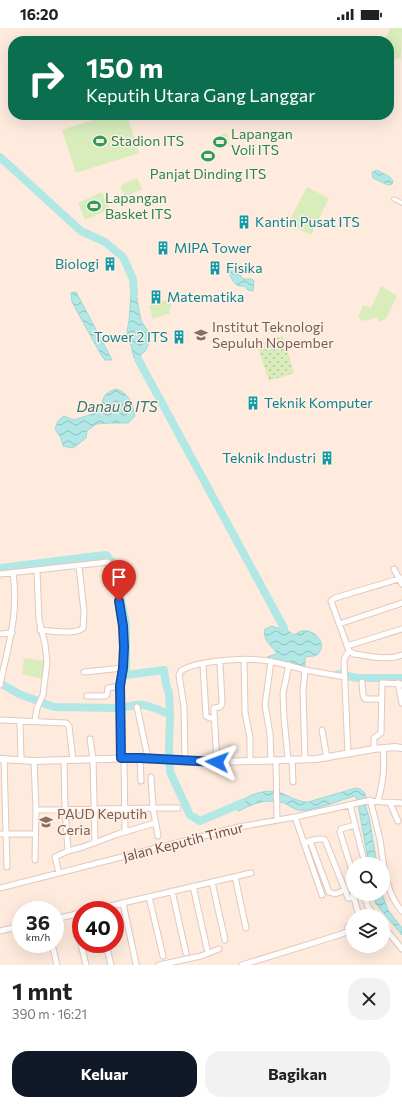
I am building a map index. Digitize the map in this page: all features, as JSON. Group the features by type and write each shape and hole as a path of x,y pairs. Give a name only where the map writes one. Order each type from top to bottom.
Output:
{"street":[{"path":"394,199 402,203"},
{"path":"0,574 108,562 122,614 124,636 123,668 120,686 120,711 125,832"},
{"path":"40,630 74,631 82,630 84,627 84,612 79,566"},
{"path":"394,568 401,581 330,601 348,649 354,654 386,658 401,656"},
{"path":"35,721 38,706 42,699 47,662 45,644 40,630 37,571"},
{"path":"0,683 12,633 15,603 13,573"},
{"path":"339,624 402,603"},
{"path":"348,754 346,733 345,657 348,649 402,629"},
{"path":"0,634 12,633"},
{"path":"244,660 245,712 250,738 250,761"},
{"path":"185,760 184,707 179,675 184,669 203,664 258,660 271,661 305,670 345,675"},
{"path":"271,661 265,705 278,786 277,820"},
{"path":"217,762 214,708 220,707 222,704 220,662"},
{"path":"203,664 206,716 210,718 214,715"},
{"path":"289,665 283,693 284,718 293,782"},
{"path":"84,672 123,668"},
{"path":"305,670 303,692 305,759"},
{"path":"362,682 363,697 366,699 382,699"},
{"path":"374,749 374,738 381,733 382,683 400,683 402,703"},
{"path":"87,696 105,696 107,695 108,688 120,686"},
{"path":"137,707 148,758"},
{"path":"0,720 63,722 67,724 69,726 73,760"},
{"path":"20,721 21,760"},
{"path":"322,730 327,758"},
{"path":"90,740 93,758 94,843"},
{"path":"378,801 383,780 383,748"},
{"path":"7,866 2,759 34,761 93,758 148,758 217,762 327,758 374,749 402,748"},
{"path":"140,758 141,781"},
{"path":"64,760 65,811 68,850"},
{"path":"34,761 36,810 35,860"},
{"path":"151,777 154,823 158,836"},
{"path":"368,800 380,840 389,887 394,901 402,911"},
{"name":"Jalan Keputih Timur","path":"0,888 238,826 295,817 368,800 402,803"},
{"path":"390,802 398,821"},
{"path":"353,804 355,825 363,857"},
{"path":"36,810 65,811 94,809 178,808"},
{"path":"295,817 322,895"},
{"path":"59,873 55,857 68,850 154,823"},
{"path":"348,857 340,832 341,829 355,825"},
{"path":"0,834 35,834"},
{"path":"304,843 310,841 322,838 325,840 345,890 335,894 329,892 310,841"},
{"path":"124,903 251,873"},
{"path":"235,876 246,928"},
{"path":"212,882 225,940"},
{"path":"193,886 207,949"},
{"path":"172,892 186,953"},
{"path":"149,897 163,956"},
{"path":"124,908 136,964"},
{"path":"0,931 12,928"},
{"path":"242,965 346,932"},
{"path":"390,934 402,949"},
{"path":"162,964 201,956 219,949"},
{"path":"54,953 57,965"},
{"path":"83,953 86,965"},
{"path":"108,953 111,965"}],"green space":[{"path":"390,28 402,28 401,58 394,59 394,36 386,36"},
{"name":"Stadion ITS","path":"93,120 129,120 139,153 76,173 62,130"},
{"name":"Lapangan Voli ITS","path":"227,133 230,144 214,150 211,139"},
{"name":"Lapangan Basket ITS","path":"137,178 142,189 125,197 120,186"},
{"path":"307,187 329,198 311,235 288,223"},
{"name":"Lapangan Basket ITS","path":"102,192 110,209 85,220 78,203"},
{"path":"381,286 397,296 386,319 379,322 377,317 365,321 358,318 363,305 371,308"},
{"path":"169,299 172,308 169,309 170,313 153,319 149,306"},
{"path":"283,336 294,373 269,381 257,345"},
{"path":"24,658 45,661 43,679 22,674"}],"water":[{"path":"377,170 390,177 393,181 392,184 388,185 373,178 372,172"},
{"path":"228,263 241,266 241,277 244,279 252,279 254,281 253,291 235,283 226,266"},
{"path":"76,292 112,360 105,360 100,353 72,302 71,293"},
{"path":"131,294 136,294 141,321 148,331 146,337 150,340 146,350 135,361 127,331"},
{"name":"Danau 8 ITS","path":"117,389 128,396 135,416 128,423 96,424 87,431 86,438 73,448 63,446 61,438 55,429 58,421 64,416 74,420 98,411 101,408 103,399 107,393"},
{"path":"272,626 284,628 294,635 301,631 311,632 315,634 320,641 321,650 317,655 305,657 305,667 267,657 277,653 266,639 264,633 265,629"},
{"path":"356,788 364,792 376,857 368,857 357,799 355,796 310,810 296,809 284,803 272,801 261,802 239,811 231,807 255,794 268,791 274,791 304,802"},
{"path":"375,901 385,901 388,909 380,909"},
{"path":"390,913 402,928 402,935 390,921"}],"waterway":[{"path":"0,157 81,231 105,242 123,257 133,279 134,294"},
{"path":"138,359 284,628"},
{"path":"0,568 106,555 114,565 126,623 126,675 164,670 169,693 170,714"},
{"path":"338,674 357,678 402,678"},
{"path":"0,683 19,694 54,707 122,708 140,705 149,706 170,714 170,772 190,815 200,821 242,803"}],"place":[{"name":"Stadion ITS","path":"100,141"},
{"name":"Lapangan Voli ITS","path":"220,142"},
{"name":"Panjat Dinding ITS","path":"208,156"},
{"name":"Lapangan Basket ITS","path":"94,206"},
{"name":"Kantin Pusat ITS","path":"244,222"},
{"name":"MIPA Tower","path":"163,248"},
{"name":"Biologi","path":"110,264"},
{"name":"Fisika","path":"215,268"},
{"name":"Matematika","path":"156,297"},
{"name":"Institut Teknologi Sepuluh Nopember","path":"201,335"},
{"name":"Tower 2 ITS","path":"179,337"},
{"name":"Teknik Komputer","path":"253,403"},
{"name":"Teknik Industri","path":"327,458"},
{"name":"PAUD Keputih Ceria","path":"46,822"}],"route":[{"path":"119,601 122,614 124,647 120,686 121,758 217,762"}]}
